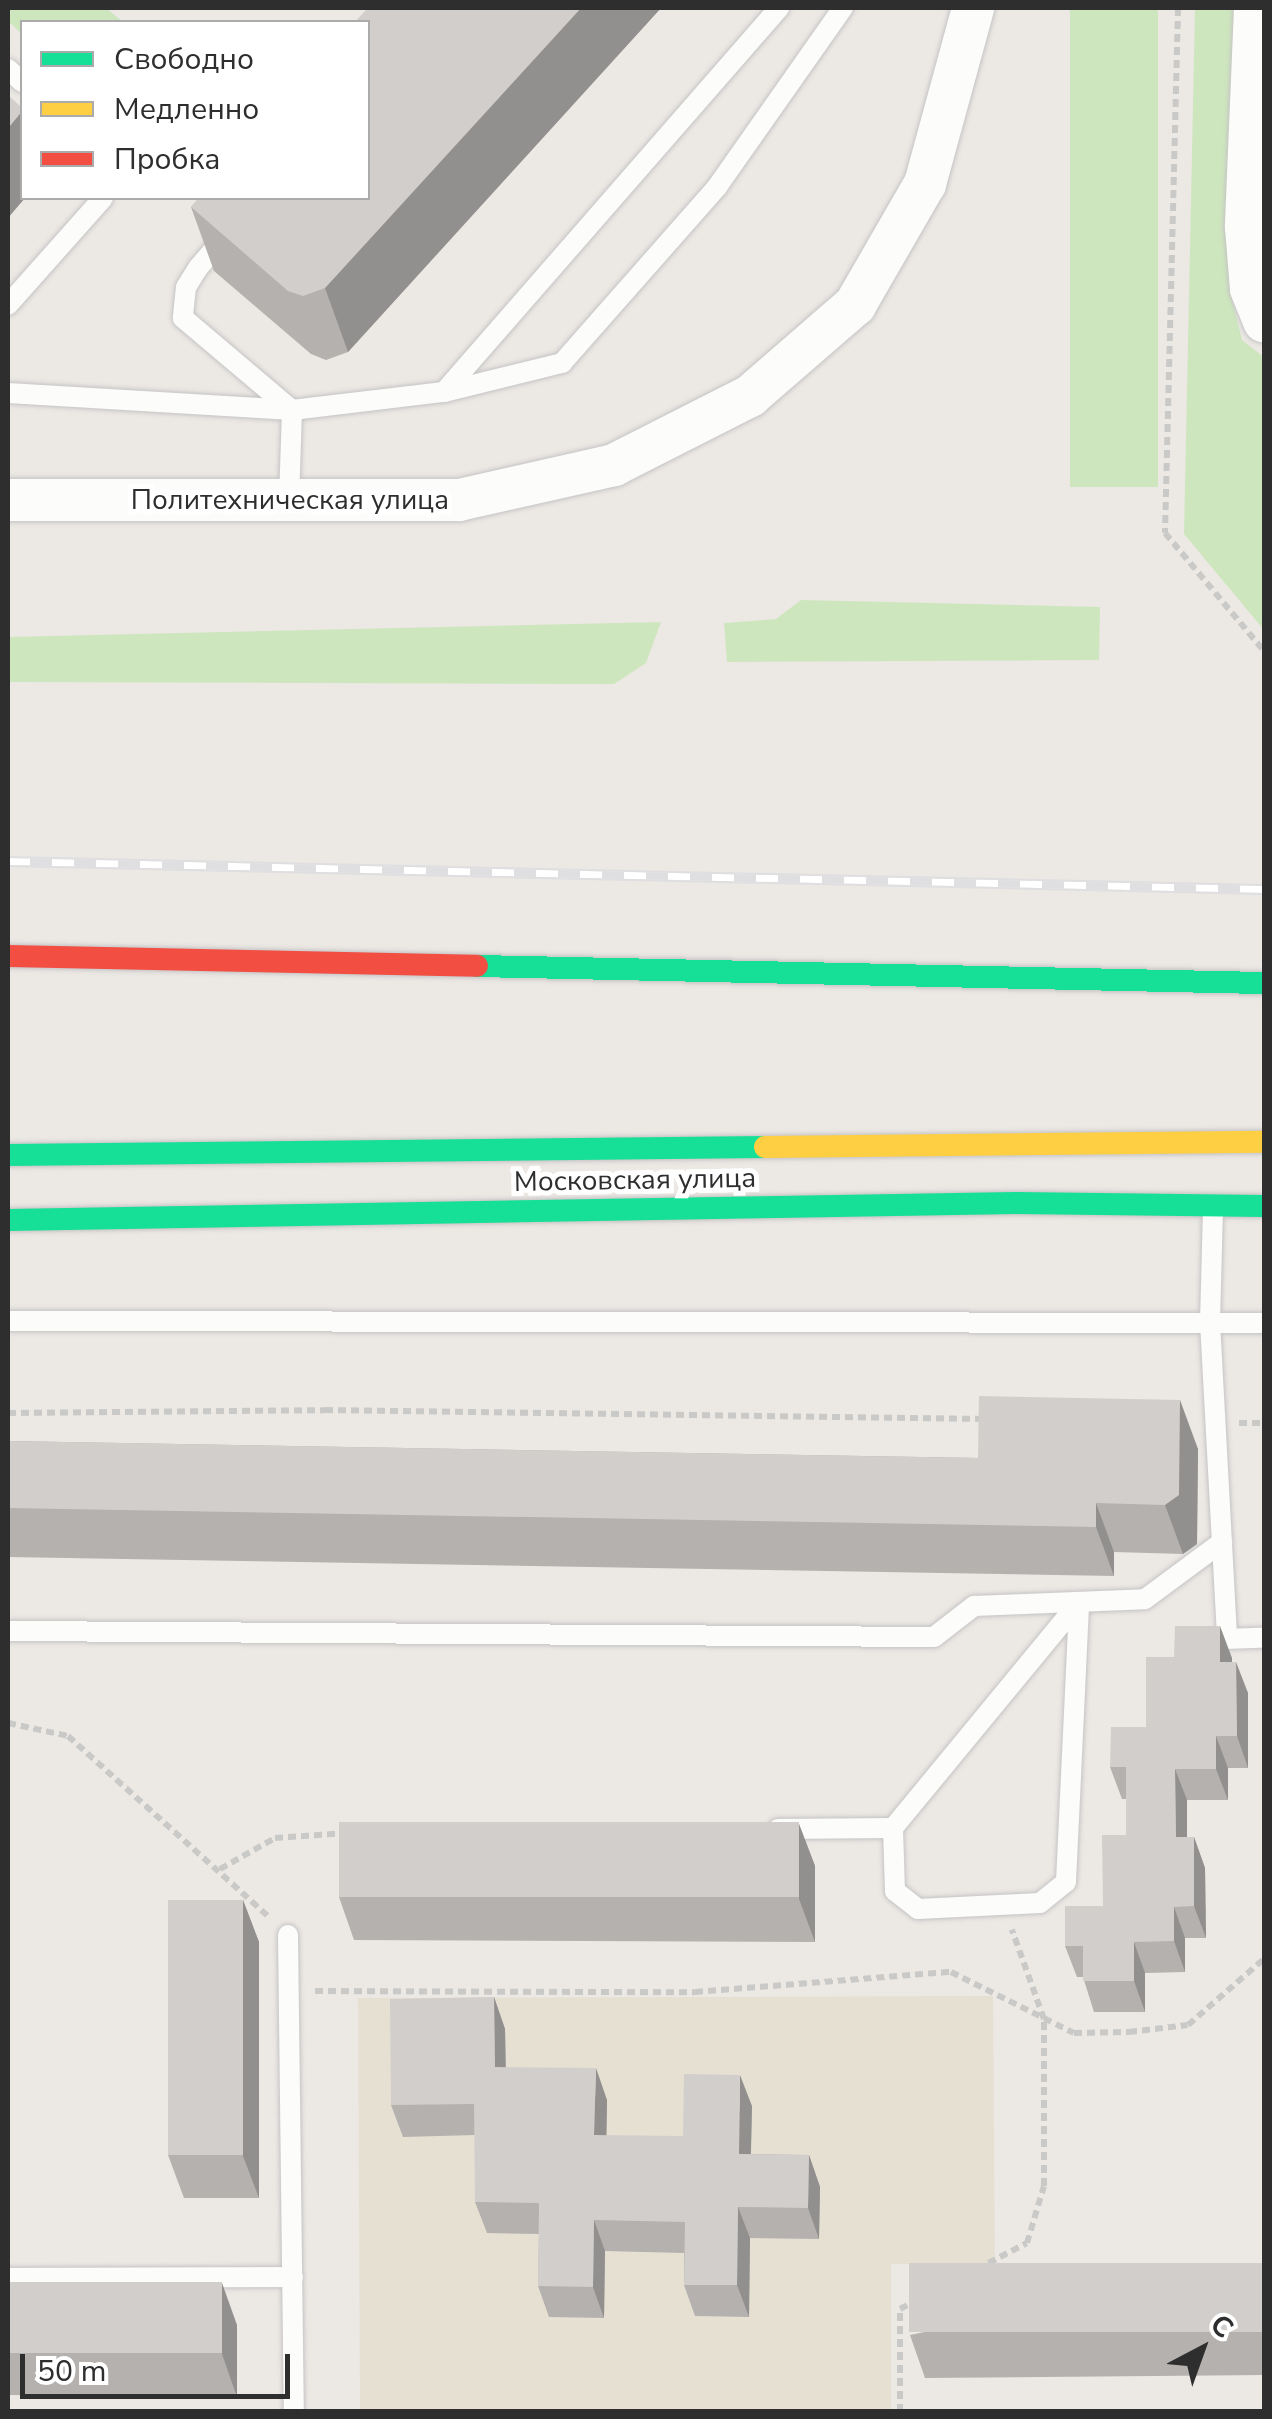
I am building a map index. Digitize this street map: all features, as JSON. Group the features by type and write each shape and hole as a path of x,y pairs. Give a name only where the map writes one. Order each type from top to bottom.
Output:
{"main road":[{"path":"8,956 1264,983"},
{"name":"Московская улица","path":"8,1155 1264,1142"},
{"name":"Московская улица","path":"8,1220 1016,1203 1264,1206"}],"street":[{"name":"Политехническая улица","path":"8,500 459,500 614,465 750,396 855,305 915,202 925,184 974,8"},
{"path":"1255,8 1246,227 1251,289 1264,321"}],"lane":[{"path":"444,392 779,8"},
{"path":"8,393 292,410 444,392 562,363 716,187 843,8"},
{"path":"8,305 101,200"},
{"path":"245,206 186,287 183,318 292,410"},
{"path":"289,500 292,410"},
{"path":"1213,1206 1210,1322 1227,1639 1264,1638"},
{"path":"8,1321 1264,1322"},
{"path":"8,1631 934,1637 974,1606 1146,1599 1222,1542"},
{"path":"1078,1602 1066,1882 1040,1903 918,1909 895,1891 893,1828 1078,1602"},
{"path":"753,1829 893,1828"},
{"path":"288,1935 294,2412"},
{"path":"8,2278 292,2277"}],"path":[{"path":"1178,8 1166,533 1264,651"},
{"path":"8,1413 325,1410 992,1419"},
{"path":"1216,1422 1264,1423"},
{"path":"8,1723 68,1736 220,1869 288,1935"},
{"path":"220,1869 275,1838 354,1832"},
{"path":"976,2270 1027,2243 1044,2186 1044,2019 1003,1905"},
{"path":"289,1991 696,1992 817,1986 951,1972 1074,2033 1188,2025 1264,1959"},
{"path":"900,2412 900,2309 928,2295"}],"shaded area":[{"path":"993,1996 995,2264 891,2264 891,2411 360,2411 358,1998"}],"green space":[{"path":"8,8 106,8 121,20 20,20 20,32 8,21"},
{"path":"1070,8 1158,8 1158,487 1070,487"},
{"path":"1195,8 1242,8 1232,299 1242,340 1264,357 1264,630 1184,534"},
{"path":"801,600 1100,607 1099,660 727,662 724,623 776,619"},
{"path":"661,622 646,663 614,684 8,682 8,637"}],"building":[{"path":"368,8 581,8 325,288 303,296 288,291 191,207 197,200 370,200 370,20 357,20"},
{"path":"8,95 20,106 20,113 8,128"},
{"path":"979,1396 1180,1400 1179,1495 1165,1505 1096,1503 1096,1527 8,1508 8,1441 978,1458"},
{"path":"1175,1626 1220,1626 1220,1662 1236,1662 1237,1736 1216,1736 1216,1769 1175,1769 1176,1837 1194,1837 1194,1906 1174,1907 1174,1941 1134,1942 1134,1981 1083,1981 1083,1946 1065,1946 1065,1906 1103,1906 1102,1835 1126,1835 1126,1767 1110,1767 1111,1727 1146,1727 1146,1657 1174,1657"},
{"path":"339,1822 799,1822 799,1897 339,1897"},
{"path":"168,1900 243,1900 243,2155 168,2155"},
{"path":"494,1997 495,2067 596,2068 594,2135 683,2136 684,2074 740,2075 739,2154 809,2155 808,2208 738,2207 737,2285 684,2285 685,2222 594,2220 593,2287 538,2286 539,2203 475,2202 474,2104 391,2105 390,1999"},
{"path":"909,2263 1264,2263 1264,2332 909,2332"},
{"path":"8,2282 222,2282 222,2353 8,2353"}],"railway":[{"path":"8,861 1264,889"}],"traffic: fast":[{"path":"477,966 1264,983"},
{"path":"8,1155 765,1147"},
{"path":"8,1220 1016,1203 1264,1206"}],"traffic: slow":[{"path":"765,1147 1264,1142"}],"traffic: jam":[{"path":"8,956 477,966"}]}
